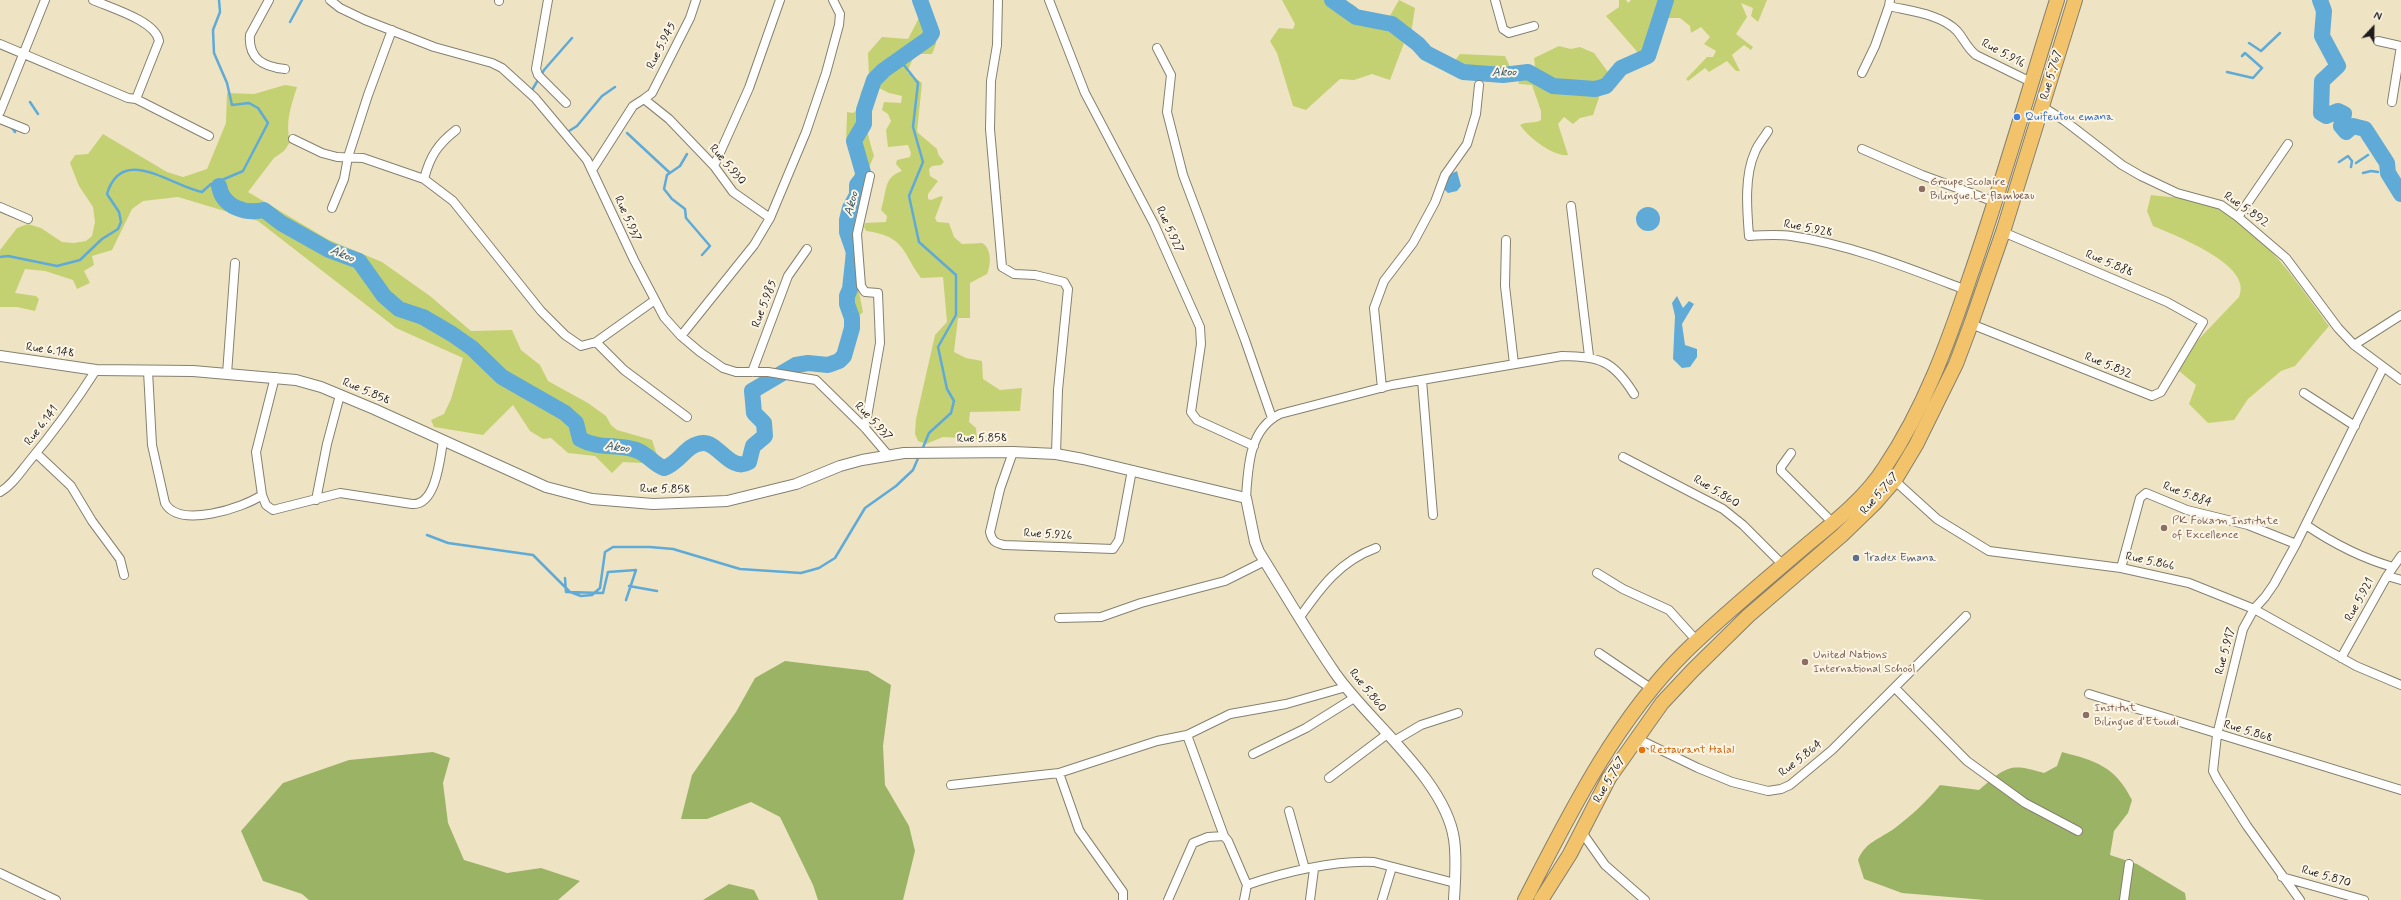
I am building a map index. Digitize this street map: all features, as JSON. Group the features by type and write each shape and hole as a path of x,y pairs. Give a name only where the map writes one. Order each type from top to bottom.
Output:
{"highway":[{"path":"1524,900 1598,766 1620,730 1652,689 1697,641 1833,523 1884,470 1923,401 1939,364 1966,290 1995,202 2057,0"},
{"name":"Rue 5.767","path":"1541,900 1609,778 1662,703 1692,670 1748,616 1842,535 1895,480 1936,408 1956,364 1971,324 2004,232 2075,0"}],"street":[{"path":"0,112 45,0"},
{"path":"94,0 147,24 158,36 159,41 136,99"},
{"path":"269,0 250,35 249,41 259,61 264,65 285,69"},
{"name":"Rue 5.937","path":"330,0 340,8 434,47 492,63 502,68 535,98 578,149 592,170 615,224 654,300 664,318 681,336 700,352 723,368 736,372 776,374 816,380 824,385 842,407 865,428 888,455"},
{"path":"548,0 536,69 538,75 566,103"},
{"name":"Rue 5.945","path":"644,98 652,93 655,88 690,18 696,0"},
{"path":"714,166 749,88 780,0"},
{"path":"681,336 754,245 770,218 806,132 826,73 839,25 840,14 833,0"},
{"path":"998,0 997,44 990,81 990,130 1002,267 1014,274 1034,275 1064,282 1068,289 1058,390 1056,454"},
{"name":"Rue 5.927","path":"1049,0 1085,93 1154,224 1200,327 1201,344 1191,412 1197,420 1254,446"},
{"path":"1495,0 1502,29 1509,33 1534,26"},
{"path":"1862,72 1875,46 1890,3"},
{"name":"Rue 5.916","path":"1890,3 1938,20 1955,29 1969,49 1976,55 2031,82"},
{"path":"332,208 344,179 348,157 392,30"},
{"path":"2378,41 2401,46 2392,102"},
{"path":"0,44 128,98 136,99 209,136"},
{"path":"1157,48 1171,75 1167,112 1183,175 1245,340 1272,418"},
{"path":"1382,388 1374,308 1384,281 1413,243 1435,202 1446,175 1467,144 1476,114 1479,85"},
{"path":"592,170 633,106 644,98"},
{"name":"Rue 5.930","path":"644,98 669,119 714,166 734,192 770,218"},
{"name":"Rue 5.892","path":"2043,107 2065,120 2122,165 2141,176 2177,193 2221,205 2238,216 2286,258 2338,328 2354,345 2401,380"},
{"path":"0,119 25,129"},
{"path":"424,178 441,141 456,130"},
{"name":"Rue 5.928","path":"1768,131 1755,151 1751,161 1747,211 1749,236 1791,236 1806,239 1862,254 1966,290"},
{"path":"293,139 322,153 362,158 424,178 453,201 541,311 565,335 581,346 596,342 654,300"},
{"path":"2238,216 2288,144"},
{"path":"1862,149 1922,175 1995,202"},
{"path":"865,428 880,343 878,293 866,292 861,286 857,234 870,176"},
{"path":"1571,206 1589,356"},
{"path":"0,207 28,219"},
{"name":"Rue 5.888","path":"2004,232 2167,302 2203,322"},
{"path":"1506,240 1505,286 1514,364"},
{"name":"Rue 5.985","path":"752,372 788,276 807,249"},
{"path":"227,374 235,263"},
{"path":"2354,345 2401,315"},
{"name":"Rue 5.832","path":"1971,324 2152,396 2161,392 2203,322"},
{"path":"596,342 624,370 687,417"},
{"name":"Rue 6.148","path":"0,356 96,370"},
{"path":"1246,498 1249,466 1258,433 1272,418 1280,414 1382,388 1562,356 1589,356 1611,366 1622,375 1634,394"},
{"name":"Rue 5.917","path":"2300,900 2282,877 2217,779 2213,771 2216,735 2243,629 2254,609 2265,597 2296,544 2383,368"},
{"name":"Rue 5.858","path":"96,370 275,377 321,387 546,487 568,494 592,499 653,504 727,501 767,492 840,466 888,455 904,453 1013,452 1056,454 1132,470 1246,498"},
{"name":"Rue 6.141","path":"0,492 8,486 36,453 71,408 96,370"},
{"path":"148,371 152,445 165,503 170,510 177,513 209,515 252,501 262,495"},
{"path":"275,377 256,452 262,495 266,505 273,510 345,493 412,504 421,503 428,496 436,476 443,441"},
{"path":"1422,380 1433,515"},
{"path":"2304,393 2355,426"},
{"path":"316,500 327,444 340,395"},
{"name":"Rue 5.926","path":"1013,452 1000,489 990,532 992,539 996,544 1113,549 1119,540 1132,470"},
{"path":"36,453 71,486 92,521 120,559 124,575"},
{"path":"1791,453 1781,467 1781,471 1833,523"},
{"name":"Rue 5.860","path":"1623,457 1723,510 1743,525 1783,566"},
{"name":"Rue 5.866","path":"1884,470 1937,519 1989,551 2121,568 2190,583 2254,609 2341,658 2401,685"},
{"name":"Rue 5.884","path":"2121,568 2140,498 2146,493 2187,510 2252,527 2296,544"},
{"name":"Rue 5.860","path":"1246,498 1255,542 1265,561 1300,617 1354,698 1390,738 1434,792 1442,805 1454,839 1454,900"},
{"path":"2306,524 2348,551 2368,560 2393,567"},
{"path":"1300,617 1317,592 1343,565 1358,555 1376,548"},
{"name":"Rue 5.921","path":"2341,658 2387,576 2401,556"},
{"path":"1059,618 1101,617 1141,603 1225,581 1265,561"},
{"path":"1597,573 1623,589 1670,610 1697,641"},
{"path":"2387,576 2401,580"},
{"name":"Rue 5.864","path":"1636,738 1698,768 1732,782 1768,791 1781,789 1790,785 1832,750 1966,616"},
{"path":"1599,653 1652,689"},
{"path":"951,785 1059,773 1157,741 1187,735 1230,714 1286,704 1346,687"},
{"path":"1895,688 1938,734 1972,765 2025,803 2078,831"},
{"name":"Rue 5.868","path":"2089,694 2216,735 2401,790"},
{"path":"1253,754 1306,728 1354,698"},
{"path":"1329,778 1390,738 1421,724 1458,713"},
{"path":"1187,735 1224,836 1228,841 1247,885 1244,900"},
{"path":"1059,773 1079,830 1122,892 1123,900"},
{"path":"1289,811 1305,869"},
{"path":"1581,830 1605,865 1645,900"},
{"path":"1168,900 1193,843 1208,837 1224,836"},
{"path":"1247,885 1305,869 1314,869 1361,861 1392,867 1455,883"},
{"path":"2124,900 2129,864"},
{"path":"1382,900 1392,867"},
{"path":"1310,900 1314,869"},
{"path":"0,872 56,900"},
{"name":"Rue 5.870","path":"2282,877 2364,900"}],"green space":[{"path":"1282,0 1340,0 1347,7 1352,4 1357,8 1356,14 1387,21 1399,0 1415,8 1411,34 1432,53 1453,63 1460,54 1505,56 1512,71 1515,71 1535,67 1534,58 1559,46 1571,49 1580,47 1594,53 1608,72 1593,115 1580,118 1573,124 1564,117 1558,124 1568,155 1562,155 1548,150 1529,135 1520,125 1541,120 1541,111 1532,85 1519,84 1517,76 1515,75 1486,77 1451,68 1415,49 1417,44 1406,38 1390,80 1372,74 1354,80 1340,79 1306,110 1293,106 1277,53 1270,41 1279,28 1293,29 1295,24"},
{"path":"1619,0 1626,0 1628,3 1631,0 1664,0 1646,47 1640,55 1606,16 1619,7"},
{"path":"1668,0 1767,0 1758,22 1751,16 1753,8 1741,3 1747,17 1736,34 1753,47 1751,50 1744,45 1732,55 1740,71 1736,71 1727,61 1709,72 1705,68 1688,81 1686,79 1707,57 1713,57 1716,51 1704,44 1710,37 1701,27 1691,33 1690,26 1680,18 1668,18 1665,22 1660,22"},
{"path":"919,18 937,24 936,44 932,54 915,54 907,72 922,83 917,132 937,149 938,154 944,162 941,165 932,166 929,169 930,176 938,181 928,194 928,199 931,200 941,196 943,197 935,218 937,222 949,223 954,237 962,244 982,243 988,249 990,257 987,274 970,283 970,318 958,318 954,352 966,358 982,361 983,379 1000,390 1022,388 1020,411 970,412 969,422 976,428 977,439 943,437 926,444 918,441 915,434 916,419 935,335 947,322 943,277 921,278 906,253 896,241 879,233 866,231 864,227 865,223 886,222 887,216 881,210 887,186 892,177 902,171 896,164 897,160 910,157 911,153 908,145 888,147 886,130 891,121 888,114 882,110 884,102 901,103 902,96 889,93 877,87 868,105 866,113 867,129 874,156 866,174 863,195 853,210 851,218 858,244 859,292 863,312 860,315 856,312 847,278 844,229 844,219 854,188 855,170 846,141 847,112 853,113 858,109 861,92 869,78 868,53 882,37 908,39"},
{"path":"285,85 297,87 288,121 290,142 284,151 274,158 248,192 329,240 382,262 430,296 471,331 512,330 521,350 540,365 548,381 588,403 606,416 611,425 617,430 652,440 660,464 623,462 612,473 595,456 568,453 551,438 543,439 530,431 513,405 483,435 434,427 431,420 444,414 451,399 463,358 396,328 258,221 178,197 143,201 132,209 112,250 92,256 94,265 84,271 90,283 77,289 73,280 45,271 25,269 15,293 36,296 39,299 35,311 17,307 0,307 0,250 17,228 28,224 41,228 62,242 74,243 86,241 92,236 95,222 93,207 79,186 70,163 75,155 88,154 103,134 167,172 183,177 207,169 226,123 227,93 254,94"},
{"path":"2151,195 2196,201 2217,209 2237,220 2255,235 2288,270 2329,326 2295,366 2281,371 2248,399 2234,420 2208,423 2189,404 2196,385 2179,371 2197,341 2239,297 2241,285 2235,274 2224,263 2210,253 2194,244 2153,226 2147,211"},
{"path":"785,661 868,671 891,685 883,746 885,785 909,826 915,851 903,900 818,900 813,885 780,817 751,802 707,819 681,819 692,775 736,712 755,678"},
{"path":"433,752 450,758 443,783 448,823 464,860 507,873 541,868 580,881 558,900 309,900 302,894 263,881 241,831 283,783 349,760"},
{"path":"2062,752 2095,762 2111,772 2119,779 2132,800 2128,813 2114,831 2110,855 2137,864 2185,893 2186,900 1985,900 1902,893 1864,879 1858,860 1865,849 1907,818 1925,802 1940,785 1979,790 2002,772 2015,767 2044,773 2057,766"},
{"path":"729,884 754,890 759,900 703,900"}],"water":[{"path":"1457,171 1461,186 1457,191 1448,193 1442,187 1448,175"},
{"path":"1648,207 1653,208 1659,214 1659,224 1653,230 1648,231 1643,230 1637,224 1636,219 1637,214 1643,208"},
{"path":"1677,296 1683,308 1689,301 1694,304 1682,324 1685,345 1697,349 1697,357 1690,367 1682,368 1673,359 1675,316 1672,303"}],"waterway":[{"path":"0,257 8,256 57,266 80,260 102,239 118,229 121,222 119,212 107,194 114,179 124,172 135,170 148,172 202,192 211,184 219,186 222,180 243,171 268,123 258,108 249,103 232,105 227,83 214,53 213,30 220,12 219,0"},
{"path":"290,22 302,0"},
{"name":"Akoo","path":"219,186 221,194 225,200 236,208 250,211 264,210 281,223 329,250 359,261 384,296 399,309 423,317 452,334 472,348 502,377 565,413 576,423 580,439 594,444 636,450 644,454 660,467 664,468 670,466 687,450 697,444 703,443 714,447 730,461 736,464 742,464 749,462 753,446 765,436 764,423 754,413 752,391 796,365 808,363 828,365 839,361 844,356 852,328 852,318 847,304 847,296 850,289 854,252 847,232 847,220 850,208 857,195 857,185 864,176 854,141 864,124 864,110 874,80 884,70 928,39 932,33 920,0"},
{"name":"Akoo","path":"1332,0 1356,17 1392,24 1418,44 1426,53 1463,72 1503,75 1528,72 1553,86 1595,89 1606,86 1621,68 1648,56 1666,0"},
{"path":"2320,0 2324,11 2322,36 2338,66 2322,81 2321,113 2326,116 2338,111 2344,114 2341,126 2346,132 2353,126 2365,129 2387,163 2388,173 2401,194"},
{"path":"2249,43 2261,51 2280,33"},
{"path":"532,90 544,70 572,38"},
{"path":"2227,72 2253,78 2262,68 2245,53 2242,56"},
{"path":"900,60 918,83 913,127 923,162 909,196 919,242 956,275 956,315 938,347 947,389 954,401 951,413 929,433 922,450"},
{"path":"569,131 577,126 602,96 615,87"},
{"path":"30,102 38,114"},
{"path":"10,125 15,132"},
{"path":"627,133 670,173"},
{"path":"687,154 680,166 667,175 664,189 672,199 685,209 686,218 710,246 702,255"},
{"path":"2356,163 2368,155"},
{"path":"2339,162 2348,156 2352,161 2351,167"},
{"path":"2363,173 2371,171 2378,172"},
{"name":"Akoo","path":"427,535 448,543 533,555 570,592 581,596 592,595 600,588 605,552 613,547 650,547 673,549 740,569 801,573 819,568 835,558 865,508 896,486 913,470 919,456"},
{"path":"565,578 566,592 603,593 608,572 636,570 626,600"},
{"path":"629,586 657,591"}],"place":[{"name":"Quifeutou emana","path":"2017,117"},
{"name":"Groupe Scolaire Bilingue Le flambeau","path":"1922,189"},
{"name":"PK Fokam Institute of Excellence","path":"2164,528"},
{"name":"Tradex Emana","path":"1856,558"},
{"name":"United Nations International School","path":"1805,662"},
{"name":"Institut Bilingue d'Etoudi","path":"2086,715"},
{"name":"Restaurant Halal","path":"1642,750"}]}
